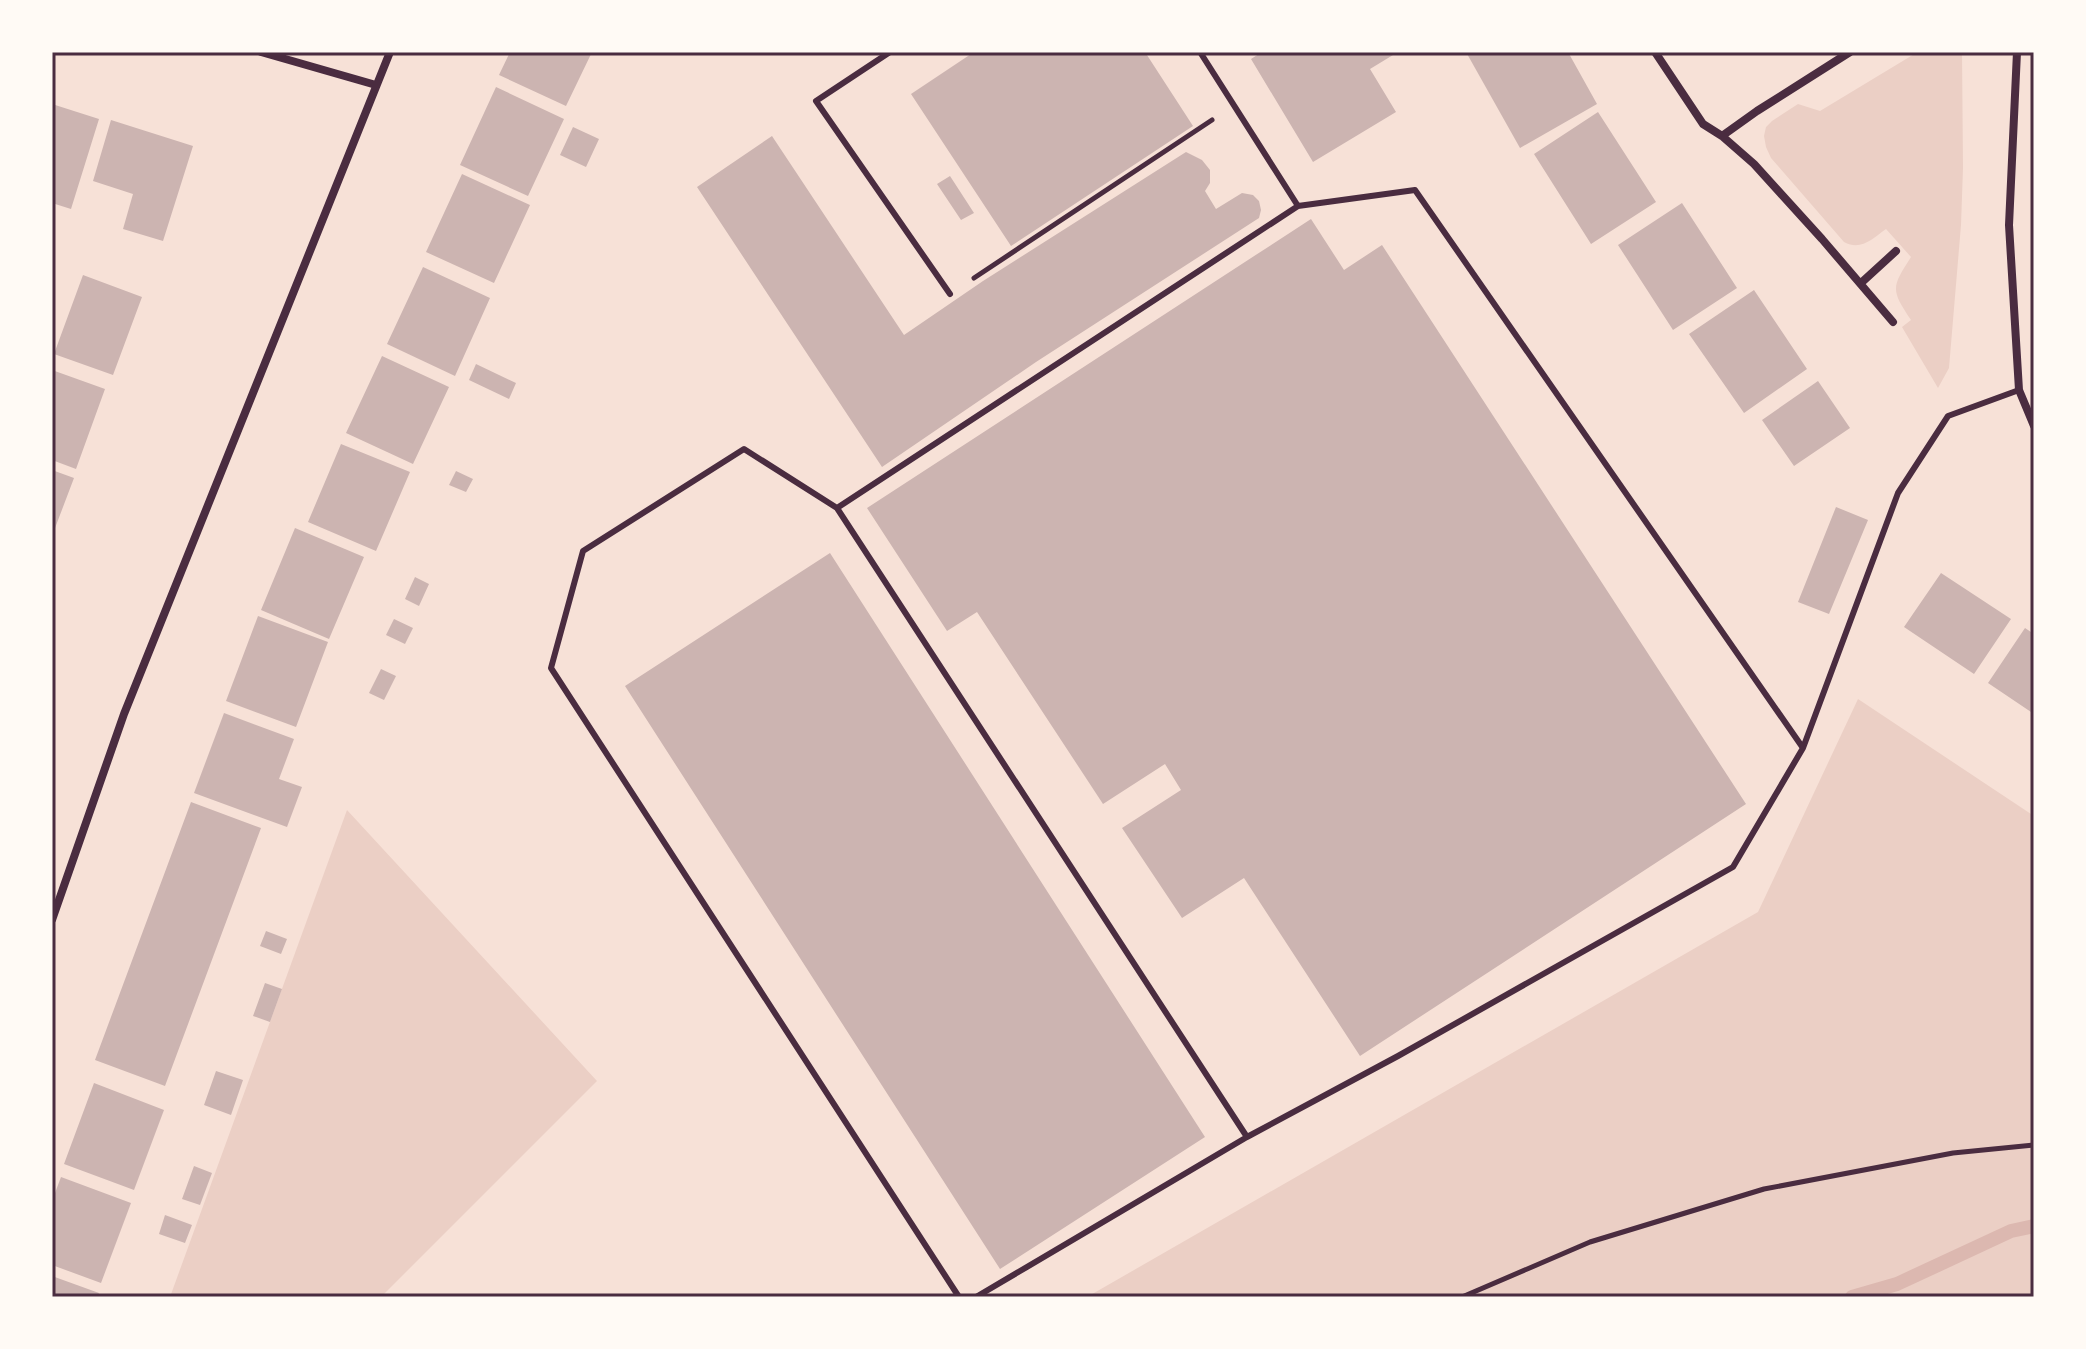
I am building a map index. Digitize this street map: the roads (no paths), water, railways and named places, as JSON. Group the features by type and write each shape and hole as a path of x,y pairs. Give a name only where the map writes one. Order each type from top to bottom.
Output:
{"street":[{"path":"261,52 376,85"},
{"path":"52,920 124,714 390,52"},
{"path":"1655,52 1703,124 1754,164 1893,322"},
{"path":"1722,136 1850,52"},
{"path":"2017,52 2009,225 2019,390 2034,426"},
{"path":"1861,283 1896,251"}],"lane":[{"path":"890,52 816,101 950,294"},
{"path":"1200,52 1298,206"},
{"path":"837,508 1298,206 1415,190 1803,748"},
{"path":"976,1297 1247,1137 1398,1056 1733,867 1803,748 1898,493 1948,416 2019,390"},
{"path":"959,1297 551,668 583,551 744,449 837,508 1247,1137"}],"waterway":[{"path":"1852,1297 1897,1284 2011,1231 2034,1226"}]}
